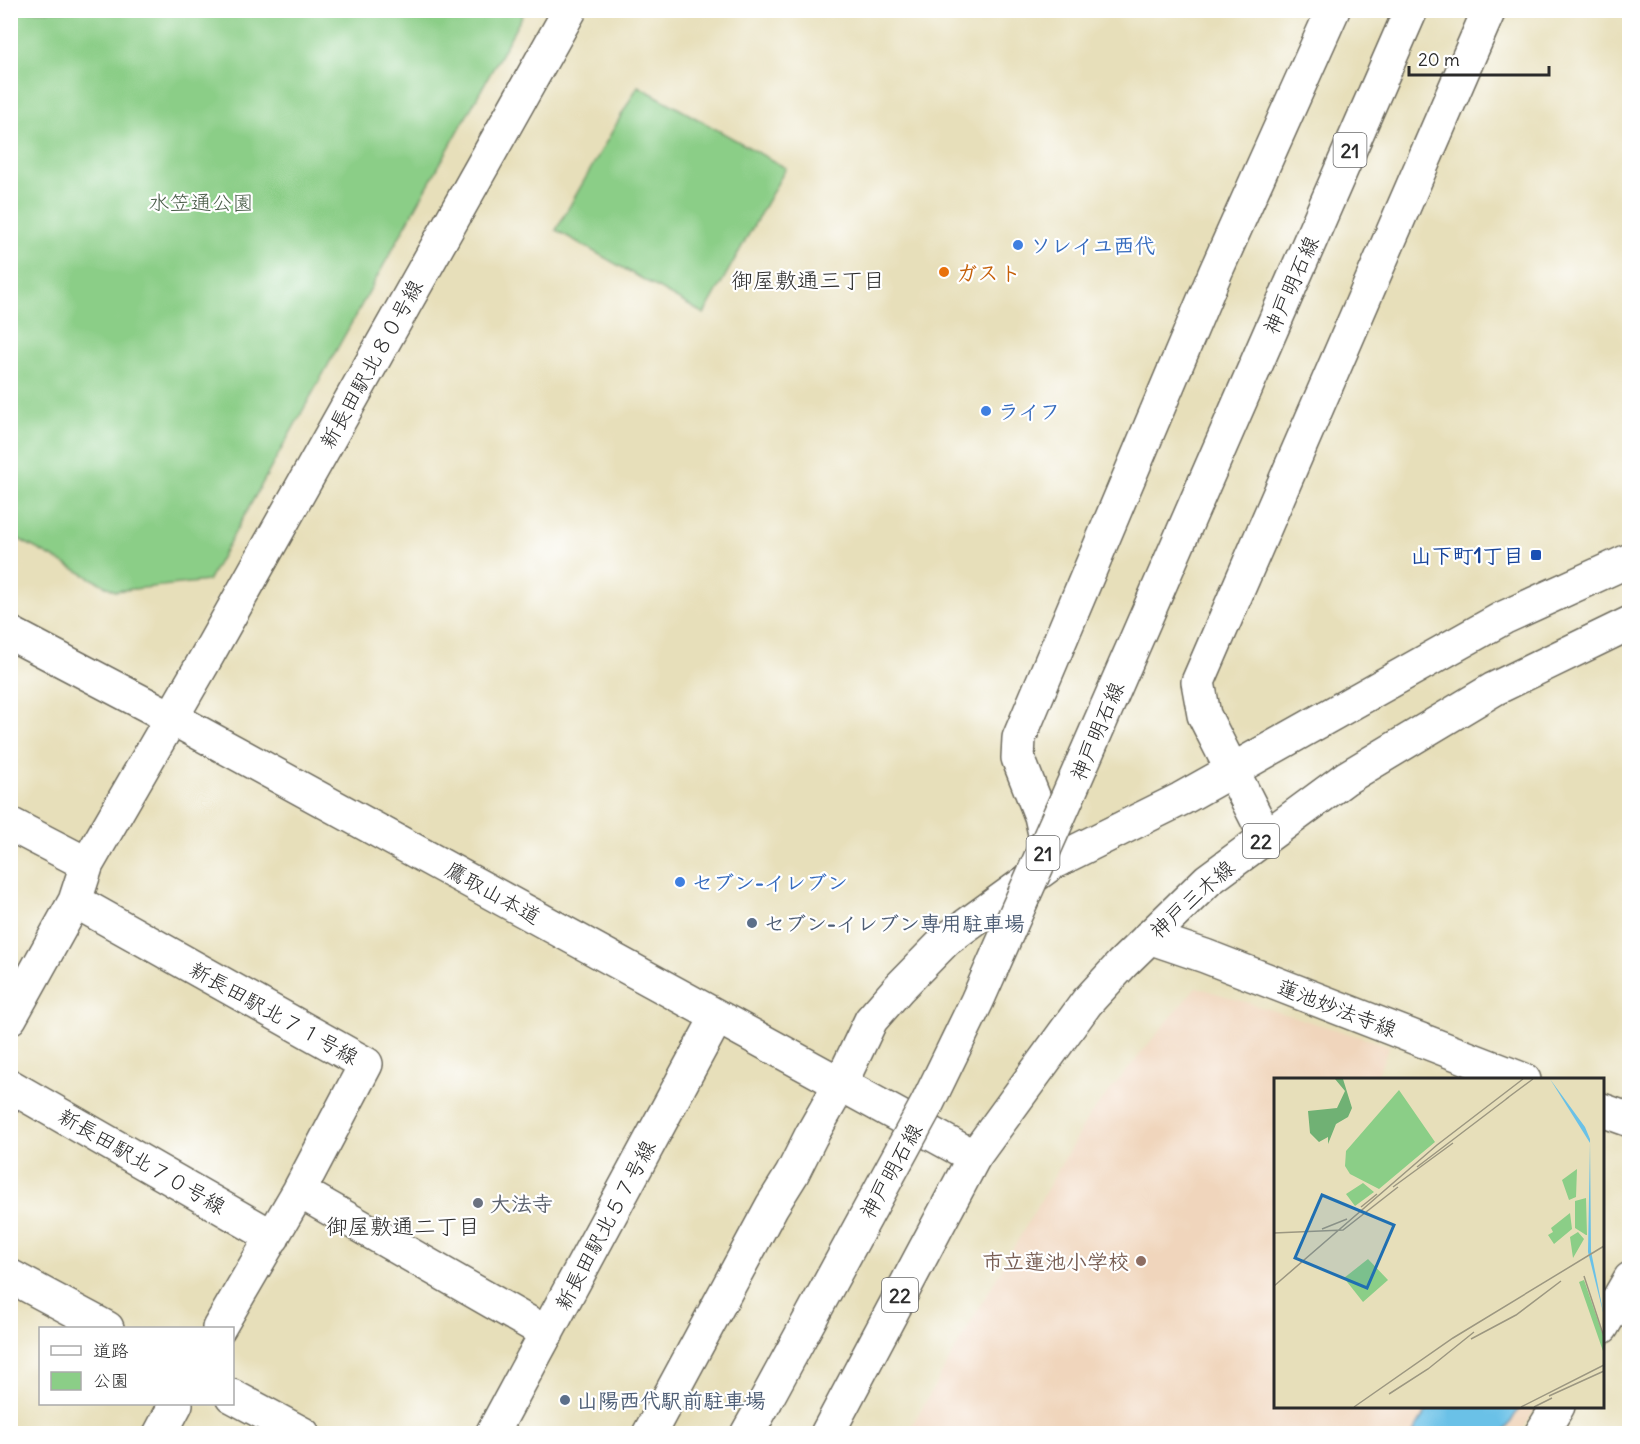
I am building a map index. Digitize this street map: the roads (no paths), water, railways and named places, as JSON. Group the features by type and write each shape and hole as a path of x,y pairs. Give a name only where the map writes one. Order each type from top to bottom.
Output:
{"main road":[{"name":"新長田駅北８０号線","path":"10,1018 75,901 87,864 172,718 570,10"},
{"path":"1052,863 1041,816 1018,758 1019,738 1216,271 1333,10"},
{"name":"神戸明石線","path":"747,1434 927,1104 977,1001 1411,10"},
{"path":"1266,837 1204,716 1198,682 1489,10"},
{"path":"650,1434 772,1206 840,1085 872,1020 899,988 946,940 1052,863 1156,812 1503,618 1629,560"},
{"name":"神戸三木線","path":"974,1157 1086,1002 1208,880 1346,778 1467,703 1629,623"},
{"name":"鷹取山本道","path":"10,633 172,718 974,1157"},
{"path":"10,824 87,864"},
{"name":"新長田駅北７１号線","path":"75,901 366,1064 273,1237 220,1327"},
{"name":"蓮池妙法寺線","path":"1149,937 1205,956 1519,1078"},
{"name":"新長田駅北５７号線","path":"492,1434 717,1017"},
{"name":"新長田駅北７０号線","path":"10,1086 273,1237"},
{"path":"1604,1111 1629,1120"},
{"name":"22","path":"827,1434 974,1157"},
{"path":"298,1191 548,1333"},
{"path":"10,1276 103,1327"},
{"path":"1604,1323 1629,1279"},
{"path":"234,1397 303,1434"},
{"path":"160,1434 175,1405"},
{"path":"1541,1434 1557,1408"}],"water":[{"path":"1428,1408 1519,1408 1504,1433 1413,1433"}],"place":[{"name":"ソレイユ西代","path":"1018,245"},
{"name":"ガスト","path":"944,272"},
{"name":"ライフ","path":"986,411"},
{"name":"山下町1丁目","path":"1536,555"},
{"name":"セブン-イレブン","path":"680,882"},
{"name":"セブン-イレブン専用駐車場","path":"752,923"},
{"name":"大法寺","path":"478,1203"},
{"name":"市立蓮池小学校","path":"1141,1261"},
{"name":"山陽西代駅前駐車場","path":"565,1400"}],"district":[{"name":"御屋敷通三丁目","path":"808,280"},
{"name":"御屋敷通二丁目","path":"403,1226"}],"park label":[{"name":"水笠通公園","path":"201,202"}]}
